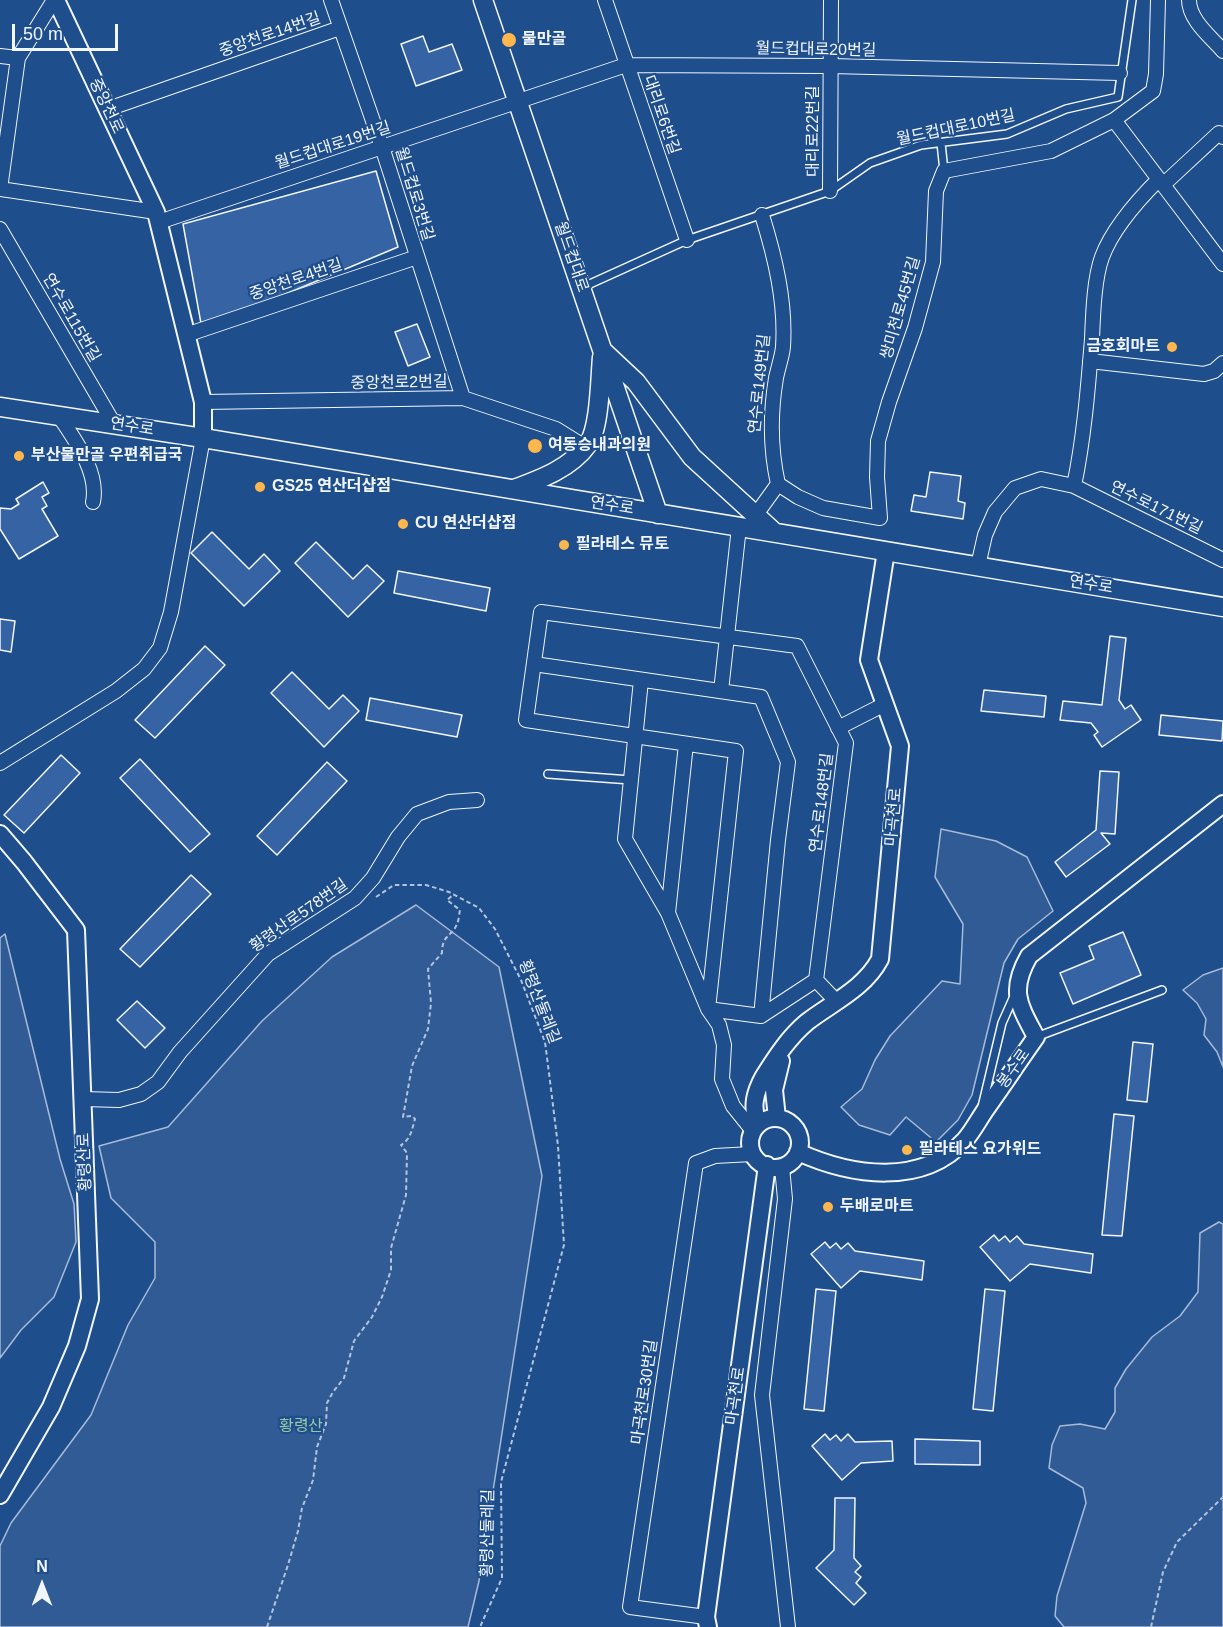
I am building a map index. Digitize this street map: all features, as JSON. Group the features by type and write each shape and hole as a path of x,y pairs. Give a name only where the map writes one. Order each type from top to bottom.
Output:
{"main road":[{"name":"월드컵대로","path":"483,0 658,514"},
{"path":"514,490 549,475 574,460 589,442 596,420 602,350"},
{"path":"602,350 636,382 692,458 775,533"},
{"name":"연수로","path":"0,407 203,438 1223,607"}],"street":[{"path":"55,0 18,58 0,189 158,217"},
{"name":"중앙천로","path":"55,0 158,217 203,402 203,438"},
{"name":"월드컵로3번길","path":"331,0 382,147 463,398"},
{"name":"대리로6번길","path":"605,0 687,240"},
{"name":"대리로22번길","path":"830,191 831,0"},
{"path":"944,171 1051,152 1114,120 1153,91 1156,74 1158,0"},
{"path":"1189,0 1194,18 1223,51"},
{"name":"중앙천로14번길","path":"108,109 340,28"},
{"path":"0,56 18,58"},
{"name":"월드컵대로20번길","path":"518,102 626,65 830,66 1120,74"},
{"name":"월드컵대로19번길","path":"158,217 518,102"},
{"path":"1114,120 1223,264"},
{"path":"1074,486 1081,456 1095,296 1102,258 1117,231 1145,193 1222,133"},
{"name":"쌍미천로45번길","path":"778,484 798,497 823,508 880,518 877,477 878,441 915,328 933,262 936,191 944,171"},
{"name":"연수로149번길","path":"762,215 776,264 783,317 783,348 776,379 771,440 778,484"},
{"name":"연수로115번길","path":"0,229 114,424"},
{"name":"중앙천로4번길","path":"186,335 417,257"},
{"path":"1090,361 1204,374 1214,371 1223,363"},
{"name":"중앙천로2번길","path":"203,402 463,398 556,429 585,447"},
{"path":"59,416 75,441 91,475 93,502"},
{"path":"0,763 116,691 144,669 160,648 171,612 203,438"},
{"name":"연수로171번길","path":"978,566 985,535 995,512 1015,488 1041,479 1074,486 1223,560"},
{"path":"755,516 778,484"},
{"path":"721,692 739,527"},
{"name":"마곡천로","path":"752,1154 750,1142 755,1128 754,1100 758,1087 775,1058 805,1024 865,981 880,959 900,746 868,660 886,551"},
{"name":"연수로148번길","path":"708,1009 736,751 526,720 541,612 797,646 846,743 816,980"},
{"path":"534,664 761,697 788,762 761,1016"},
{"path":"641,680 625,839 668,913 708,1009 719,1025 724,1045 722,1079 733,1106 755,1128 767,1119 777,1118 788,1122 796,1130 800,1141 798,1152 792,1161 774,1166 759,1163 752,1154"},
{"path":"838,728 885,704"},
{"path":"668,913 686,744"},
{"name":"황령산로578번길","path":"83,1099 119,1100 141,1094 158,1082 180,1052 267,954 355,898 373,878 398,837 417,814 449,802 477,800"},
{"path":"1017,992 1024,965 1029,956 1223,804"},
{"name":"황령산로","path":"0,834 76,930 90,1299 76,1346 51,1407 0,1495"},
{"path":"708,1009 761,1016 816,980 836,1001"},
{"name":"봉수로","path":"798,1152 823,1163 854,1171 902,1173 937,1162 965,1140 1036,1037 1022,1011 1017,992"},
{"name":"마곡천로","path":"777,1118 774,1090 785,1046"},
{"name":"마곡천로30번길","path":"707,1622 630,1607 696,1162 715,1156 752,1154"},
{"path":"774,1166 785,1199 762,1395 788,1627"},
{"name":"마곡천로","path":"707,1622 774,1166"}],"lane":[{"name":"월드컵대로10번길","path":"582,288 687,240 830,191 870,163 921,146 1007,134 1066,109 1118,97 1131,0"},
{"path":"940,143 944,171"},
{"path":"548,774 631,780"},
{"path":"1036,1037 1162,990"},
{"path":"979,1119 1002,1023 1017,992"}],"path":[{"name":"황령산둘레길","path":"376,897 394,885 426,885 454,894 479,908 495,929 521,980 545,1042 558,1146 564,1245 501,1482 502,1578 480,1627"},
{"path":"267,1627 298,1531 302,1508 313,1480 317,1447 326,1424 327,1403 344,1378 354,1341 372,1317 382,1297 390,1270 391,1248 406,1195 407,1153 401,1145 412,1131 415,1119 412,1116 403,1117 408,1084 412,1066 428,1029 430,1003 428,969 442,953 442,943 446,936 457,926 460,909 447,900 454,894"},
{"path":"1151,1627 1163,1572 1177,1542 1223,1497"}],"shaded area":[{"path":"941,829 996,841 1027,857 1053,911 1018,939 1004,963 972,1095 958,1120 936,1142 906,1117 890,1135 859,1125 841,1107 862,1089 875,1060 890,1036 942,981 960,984 963,924 935,877"},
{"name":"황령산","path":"416,905 499,967 542,1176 479,1581 468,1627 0,1627 0,1546 11,1523 91,1415 128,1325 155,1278 155,1242 111,1198 99,1146 168,1127 262,1021 332,957"},
{"path":"5,934 60,1159 74,1204 76,1242 54,1297 21,1330 0,1358 0,938"},
{"path":"1223,968 1223,1067 1217,1052 1204,1035 1206,1019 1197,1003 1183,990 1203,975"},
{"path":"1219,1222 1223,1224 1223,1627 1064,1627 1055,1616 1057,1596 1086,1503 1083,1488 1049,1468 1052,1445 1060,1426 1080,1424 1105,1429 1115,1412 1115,1388 1126,1369 1152,1337 1180,1316 1198,1292 1200,1233"}],"building":[{"path":"423,36 429,52 452,44 462,70 416,86 401,44"},
{"path":"376,171 398,247 202,329 183,224"},
{"path":"417,324 430,357 408,366 395,332"},
{"path":"930,472 961,476 958,501 965,503 963,519 911,511 914,495 926,497"},
{"path":"43,482 49,493 42,497 47,506 42,509 58,536 19,559 0,529 0,508 11,509 19,504 16,499"},
{"path":"212,532 249,569 264,554 280,571 244,606 191,553"},
{"path":"316,542 353,579 367,565 384,581 348,617 295,563"},
{"path":"398,571 490,588 486,611 394,593"},
{"path":"0,619 15,621 11,652 0,650"},
{"path":"1110,636 1126,638 1119,700 1125,709 1131,705 1141,720 1102,747 1094,735 1098,732 1091,723 1060,720 1063,701 1102,705"},
{"path":"205,646 225,665 155,738 135,720"},
{"path":"292,672 329,709 343,695 359,711 324,747 271,693"},
{"path":"984,690 1046,696 1044,717 981,711"},
{"path":"370,698 462,715 457,737 366,720"},
{"path":"1161,715 1223,721 1222,741 1159,735"},
{"path":"61,755 80,773 24,833 4,815"},
{"path":"140,759 210,834 190,852 120,778"},
{"path":"327,762 347,781 277,855 257,836"},
{"path":"1100,771 1119,772 1115,834 1101,833 1110,844 1066,877 1055,862 1096,830"},
{"path":"191,875 211,894 140,967 120,949"},
{"path":"1123,932 1141,975 1073,1004 1060,973 1094,959 1089,946"},
{"path":"137,1001 165,1028 145,1048 117,1020"},
{"path":"1133,1042 1153,1044 1147,1102 1127,1100"},
{"path":"1114,1114 1134,1116 1122,1236 1102,1235"},
{"path":"994,1235 999,1241 1005,1236 1010,1242 1017,1236 1024,1244 1093,1254 1091,1273 1030,1264 1010,1281 980,1247"},
{"path":"825,1242 830,1248 836,1243 841,1249 848,1243 855,1251 924,1261 922,1280 860,1271 841,1288 811,1254"},
{"path":"816,1289 836,1291 824,1411 804,1409"},
{"path":"985,1289 1005,1291 993,1411 973,1409"},
{"path":"825,1434 830,1440 836,1435 841,1441 848,1434 855,1442 892,1441 893,1461 861,1463 842,1480 812,1446"},
{"path":"915,1439 980,1441 980,1465 915,1464"},
{"path":"835,1498 855,1498 854,1558 861,1566 855,1572 861,1577 856,1583 866,1593 854,1605 816,1568 834,1550"}],"place":[{"name":"물만골","path":"509,40"},
{"name":"금호회마트","path":"1172,347"},
{"name":"여동승내과의원","path":"535,446"},
{"name":"부산물만골 우편취급국","path":"19,456"},
{"name":"GS25 연산더샵점","path":"260,487"},
{"name":"CU 연산더샵점","path":"403,524"},
{"name":"필라테스 뮤토","path":"564,545"},
{"name":"필라테스 요가위드","path":"907,1150"},
{"name":"두배로마트","path":"828,1207"}]}
